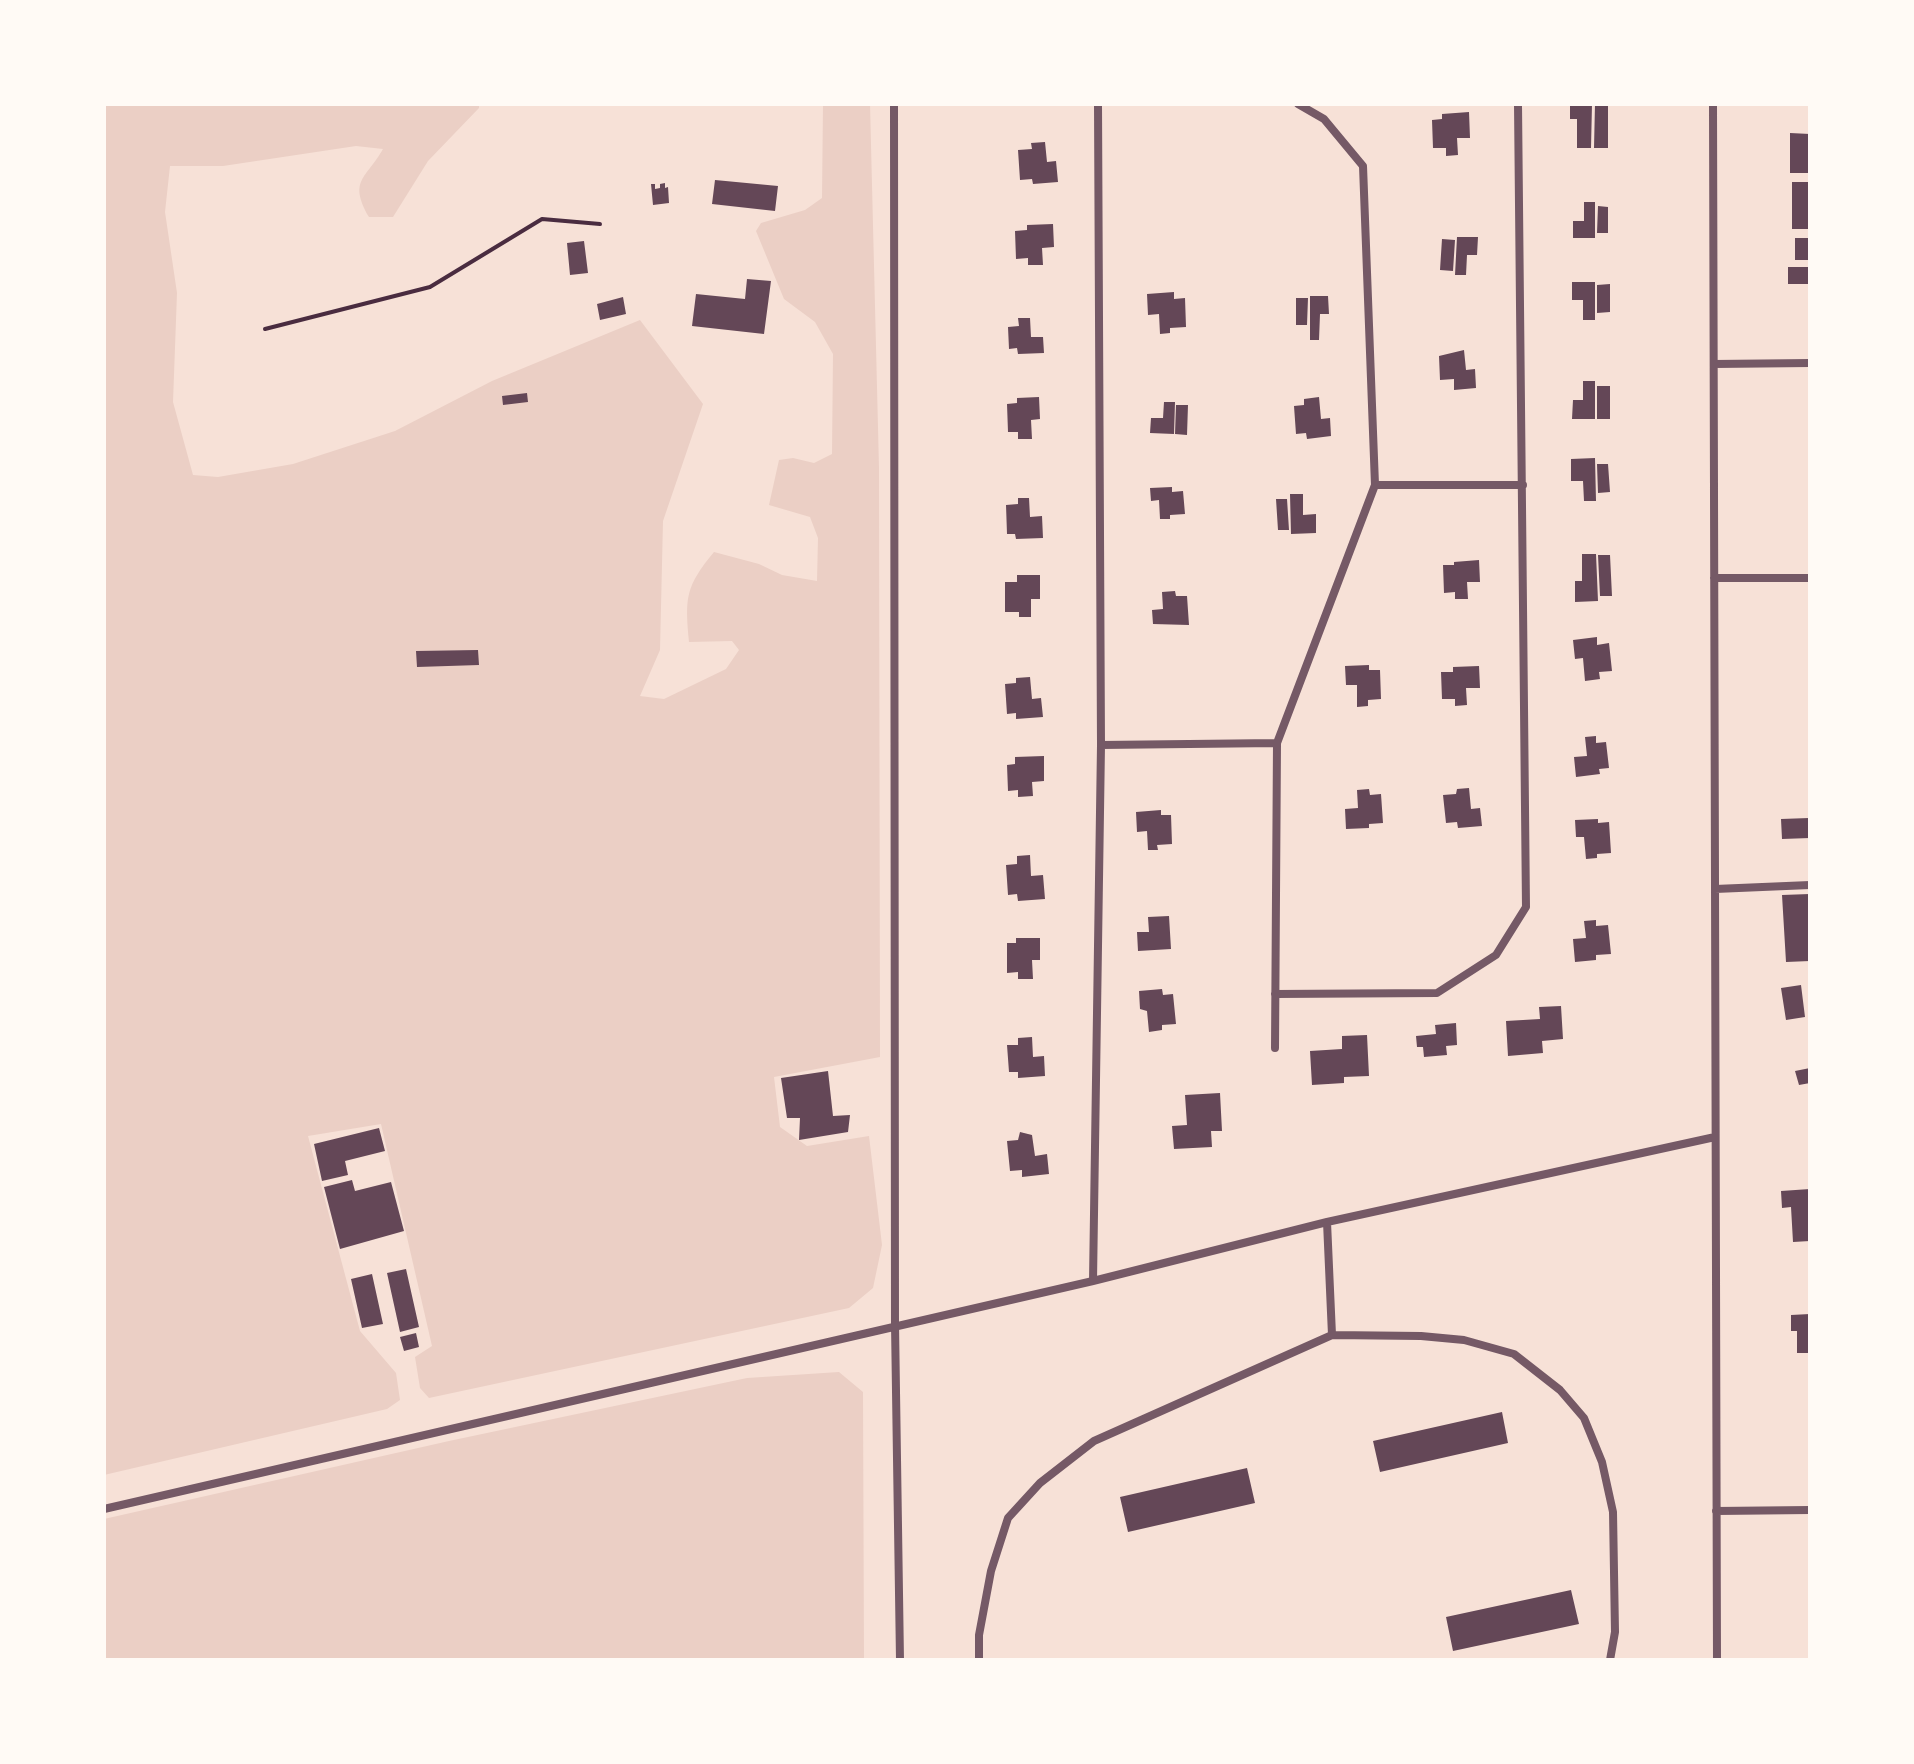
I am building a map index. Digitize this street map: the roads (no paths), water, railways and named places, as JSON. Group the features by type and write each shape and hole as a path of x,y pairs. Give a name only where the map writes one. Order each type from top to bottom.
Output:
{"street":[{"path":"894,104 895,1324 900,1660"},
{"path":"1093,1281 1101,745 1098,104"},
{"path":"1275,1048 1277,743 1375,485 1363,166 1324,119 1298,104"},
{"path":"1275,994 1437,993 1496,955 1526,907 1518,104"},
{"path":"1713,104 1717,1660"},
{"path":"1714,364 1810,363"},
{"path":"1375,485 1523,485"},
{"path":"1714,578 1810,578"},
{"path":"1101,745 1277,743"},
{"path":"1715,889 1810,885"},
{"path":"104,1509 895,1324 1093,1281 1327,1222 1715,1137"},
{"path":"1327,1222 1332,1335"},
{"path":"979,1660 979,1635 991,1571 1008,1518 1040,1483 1094,1441 1332,1335 1464,1340 1514,1354 1560,1390 1584,1418 1602,1462 1613,1512 1615,1632 1610,1660"},
{"path":"1716,1511 1810,1510"}]}
